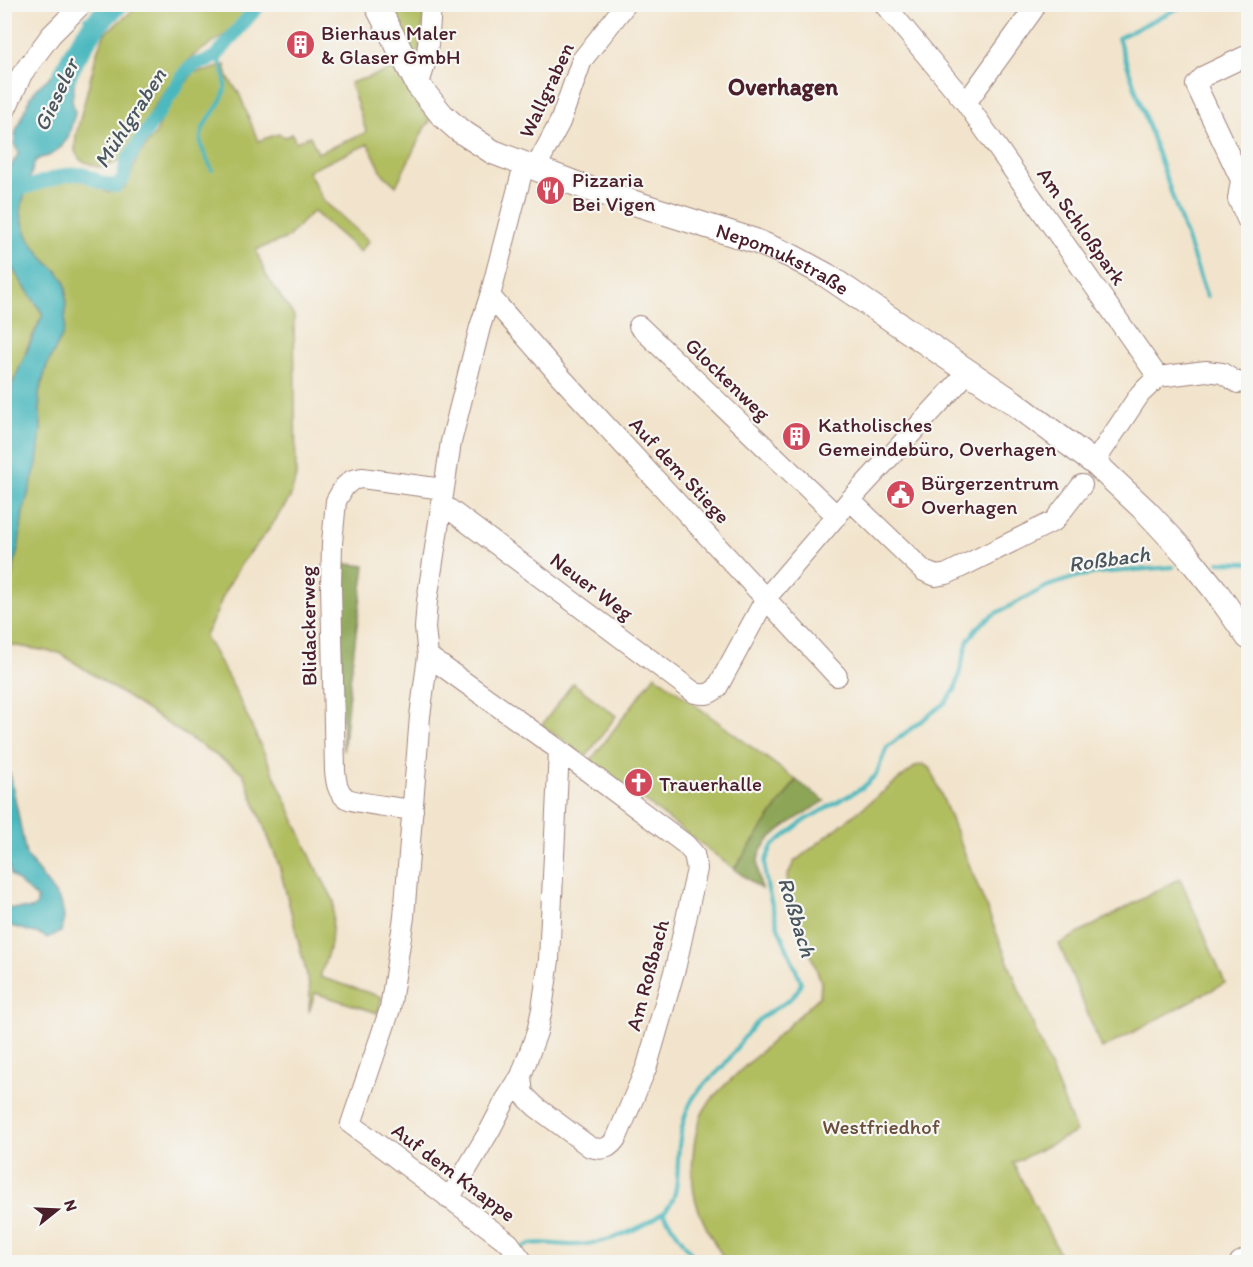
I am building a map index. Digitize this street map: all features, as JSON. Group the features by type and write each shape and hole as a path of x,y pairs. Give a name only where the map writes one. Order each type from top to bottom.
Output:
{"main road":[{"name":"Nepomukstraße","path":"376,4 418,85 442,115 459,130 493,152 530,167 587,188 754,241 791,256 826,275 1013,402 1097,465 1147,512 1186,554 1248,637"}],"street":[{"path":"4,113 22,74 51,35 82,4"},
{"path":"418,85 425,63 431,4"},
{"name":"Wallgraben","path":"530,167 560,122 582,60 626,4"},
{"name":"Am Schloßpark","path":"884,4 966,103 1158,377"},
{"path":"966,103 1033,10 1034,4"},
{"path":"1248,55 1204,76 1196,85 1245,179 1238,198 1248,221"},
{"path":"413,810 420,716 428,656 425,628 427,601 453,432 480,327 530,167"},
{"name":"Auf dem Stiege","path":"490,296 559,375 837,676"},
{"name":"Glockenweg","path":"639,326 837,516"},
{"path":"1097,465 1098,457 1140,394 1158,377 1206,371 1222,374 1238,383 1248,381"},
{"path":"766,598 850,500 968,372"},
{"name":"Blidackerweg","path":"413,810 356,801 345,797 338,787 334,760 332,543 336,501 344,487 352,480 362,478 442,496"},
{"path":"850,500 924,571 936,576 947,574 1054,520 1082,484"},
{"name":"Neuer Weg","path":"442,496 695,693 704,695 717,688 766,598"},
{"name":"Am Roßbach","path":"428,656 686,844 694,854 697,869 676,965 647,1066 612,1144 605,1148 590,1148 536,1107 523,1094 521,1076"},
{"path":"449,1199 521,1076 537,1032 549,960 559,750"},
{"name":"Auf dem Knappe","path":"413,810 404,917 390,1009 351,1125 508,1243 523,1263"},
{"path":"1240,1263 1248,1258"}],"green space":[{"path":"140,5 252,5 226,34 193,56 182,67 120,161 98,167 80,160 75,151 76,135 98,49 105,33"},
{"path":"390,5 426,5 418,55 414,56"},
{"path":"225,65 228,78 239,93 258,141 278,134 286,137 292,134 296,142 310,136 318,153 365,133 350,83 391,70 398,74 416,103 431,120 425,127 396,186 383,174 368,144 308,171 324,201 369,241 360,252 313,211 287,238 256,250 266,275 294,316 296,477 290,498 270,528 241,564 225,591 205,636 233,686 313,862 334,901 331,943 320,977 382,997 378,1013 315,993 309,1012 310,992 307,975 279,865 243,773 60,653 5,644 5,598 13,571 41,430 39,393 47,365 65,326 66,288 58,272 44,259 29,239 21,213 25,192 58,182 78,180 88,182 107,192 117,192 126,187 138,156 157,132 162,115 194,72 207,71"},
{"path":"4,251 8,262 43,314 27,348 7,421 9,442 4,440"},
{"path":"339,563 365,566 343,751"},
{"path":"655,675 796,780 734,869 591,760"},
{"path":"573,683 616,716 586,757 542,725"},
{"name":"Westfriedhof","path":"923,764 931,769 1076,1132 1013,1163 1064,1262 726,1262 706,1228 697,1205 693,1184 696,1135 702,1114 719,1091 820,996 821,982 789,895 787,877 794,862 916,766"},
{"path":"796,780 825,801 778,832 763,848 758,864 761,889 734,869"},
{"path":"1180,878 1225,983 1102,1049 1059,944"}],"water":[{"path":"76,51 79,59 72,100 75,113 68,138 49,156 35,161 22,203 21,213 29,239 64,280 66,288 65,326 47,365 39,393 41,430 37,464 23,512 19,544 5,604 4,474 10,452 7,421 12,385 43,314 8,262 5,251 5,176 19,153 14,144 16,131 30,98 69,52"},
{"path":"5,760 11,778 26,855 61,902 64,917 61,932 47,938 8,925 5,927 5,908 32,909 37,905 37,898 11,875 5,848"}],"waterway":[{"name":"Gieseler","path":"62,81 84,40 116,4"},
{"name":"Mühlgraben","path":"11,192 65,175 83,174 102,183 116,186 123,179 127,161 186,71 195,64 208,61 217,55 260,4"},
{"path":"1187,4 1118,38 1207,297"},
{"path":"85,18 94,25"},
{"path":"212,170 202,147 201,136 225,88 224,74 217,55"},
{"name":"Roßbach","path":"1219,562 1248,563"},
{"name":"Roßbach","path":"522,1248 535,1243 587,1244 620,1236 642,1226 668,1208 677,1183 682,1126 692,1100 724,1065 756,1023 790,999 799,989 801,982 778,927 768,890 765,862 772,846 805,820 862,788 876,775 887,747 945,703 955,690 968,640 977,628 991,616 1048,586 1079,576 1173,567"},
{"path":"663,1213 697,1262"},
{"name":"Roßbach","path":"495,1262 509,1255"}],"place":[{"name":"Bierhaus Maler & Glaser GmbH","path":"300,44"},
{"name":"Pizzaria Bei Vigen","path":"551,191"},
{"name":"Katholisches Gemeindebüro, Overhagen","path":"797,436"},
{"name":"Bürgerzentrum Overhagen","path":"900,494"},
{"name":"Trauerhalle","path":"638,783"}],"district":[{"name":"Overhagen","path":"783,86"}]}
